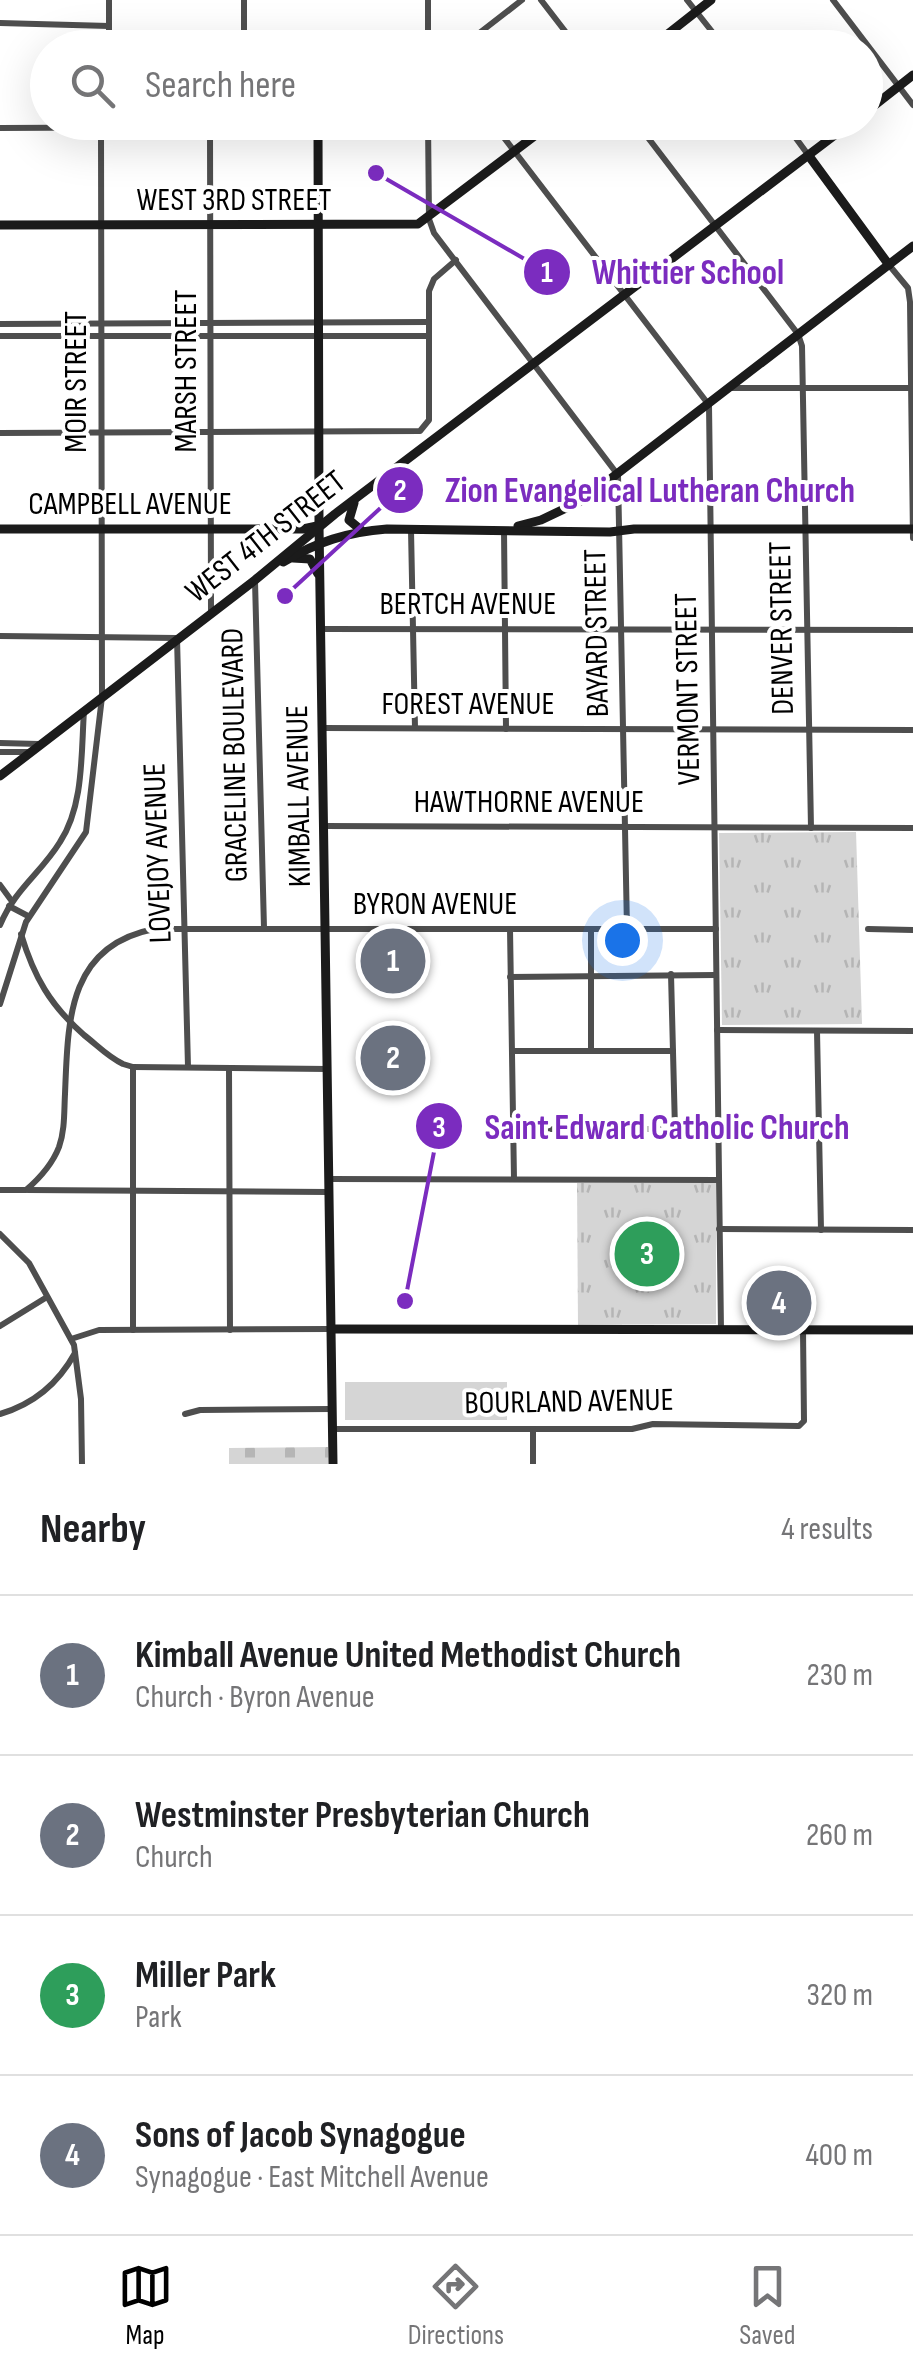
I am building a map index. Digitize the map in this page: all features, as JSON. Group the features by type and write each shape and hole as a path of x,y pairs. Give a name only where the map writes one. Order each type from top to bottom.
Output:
{"main road":[{"path":"673,30 711,0"},
{"path":"883,99 913,75"},
{"name":"KIMBALL AVENUE","path":"318,140 333,1464"},
{"path":"429,219 530,140"},
{"name":"WEST 4TH STREET","path":"0,776 363,493 829,140"},
{"path":"809,156 890,264"},
{"name":"WEST 3RD STREET","path":"0,225 410,225 429,219"},
{"path":"504,528 557,514 618,475 913,246"},
{"path":"363,493 349,515 352,525 364,531"},
{"name":"CAMPBELL AVENUE","path":"0,529 320,526"},
{"path":"256,580 320,541 364,531 913,530"},
{"path":"286,561 300,556 310,559 321,586"},
{"path":"332,1329 913,1330"}],"street":[{"path":"109,0 109,30"},
{"path":"244,0 244,30"},
{"path":"428,0 428,30"},
{"path":"483,30 522,0"},
{"path":"540,0 564,30"},
{"path":"687,0 710,30"},
{"path":"833,0 856,30"},
{"path":"0,23 109,26"},
{"path":"883,65 913,105"},
{"path":"0,128 30,127"},
{"name":"MOIR STREET","path":"0,1004 20,933 86,832 94,789 102,697 105,140"},
{"name":"MARSH STREET","path":"210,140 211,614"},
{"path":"428,140 429,219 434,233 618,475"},
{"path":"505,140 709,404"},
{"path":"650,140 798,334"},
{"path":"797,140 809,156"},
{"path":"0,433 414,432 424,428 429,420 431,284 456,260"},
{"path":"890,264 903,281 910,302 913,538"},
{"path":"903,281 913,281"},
{"path":"0,324 429,322"},
{"name":"DENVER STREET","path":"798,334 803,390 811,828"},
{"path":"0,336 429,336"},
{"path":"731,388 912,388"},
{"name":"VERMONT STREET","path":"709,404 720,1330"},
{"name":"BAYARD STREET","path":"618,475 626,929"},
{"path":"412,528 415,728"},
{"path":"504,528 506,729"},
{"name":"GRACELINE BOULEVARD","path":"256,580 264,928"},
{"name":"BERTCH AVENUE","path":"322,629 913,630"},
{"path":"0,636 177,638"},
{"name":"LOVEJOY AVENUE","path":"177,638 188,1067"},
{"path":"0,913 54,852 70,824 78,788 84,711"},
{"name":"FOREST AVENUE","path":"324,728 913,730"},
{"path":"0,743 42,744"},
{"path":"0,752 31,752"},
{"name":"HAWTHORNE AVENUE","path":"324,826 913,828"},
{"path":"0,885 9,904 28,916"},
{"path":"0,925 9,904"},
{"name":"BYRON AVENUE","path":"68,1022 82,981 99,956 124,938 154,929 716,929"},
{"path":"510,929 514,1179"},
{"path":"590,929 591,1051"},
{"path":"868,929 913,930"},
{"path":"20,933 40,986 68,1022 109,1056 132,1067 328,1069"},
{"path":"670,974 674,1129"},
{"path":"510,976 716,975"},
{"path":"26,1190 48,1168 60,1144 68,1022"},
{"path":"717,1030 913,1031"},
{"path":"818,1030 821,1230"},
{"path":"512,1052 672,1051"},
{"path":"132,1067 133,1330"},
{"path":"229,1068 230,1330"},
{"path":"514,1128 718,1129"},
{"path":"329,1179 719,1180"},
{"path":"0,1190 329,1192"},
{"path":"719,1230 913,1230"},
{"path":"0,1234 29,1263 76,1352 82,1464"},
{"path":"0,1326 47,1297"},
{"path":"71,1339 90,1331 332,1329"},
{"name":"BOURLAND AVENUE","path":"332,1429 798,1426 804,1421 803,1330"},
{"path":"0,1414 46,1391 76,1352"},
{"path":"185,1414 200,1410 332,1410"},
{"path":"533,1429 534,1464"}],"green space":[{"path":"856,832 862,1024 722,1025 719,833"},
{"path":"577,1183 716,1183 716,1324 578,1325"},
{"path":"345,1382 507,1382 507,1420 345,1420"},
{"path":"328,1447 328,1464 229,1464 229,1448"}],"place":[{"name":"Whittier School","path":"376,173"},
{"name":"Zion Evangelical Lutheran Church","path":"285,596"},
{"name":"Kimball Avenue United Methodist Church","path":"393,961"},
{"name":"Westminster Presbyterian Church","path":"393,1058"},
{"name":"Miller Park","path":"647,1254"},
{"name":"Saint Edward Catholic Church","path":"405,1301"},
{"name":"Sons of Jacob Synagogue","path":"779,1303"}]}
